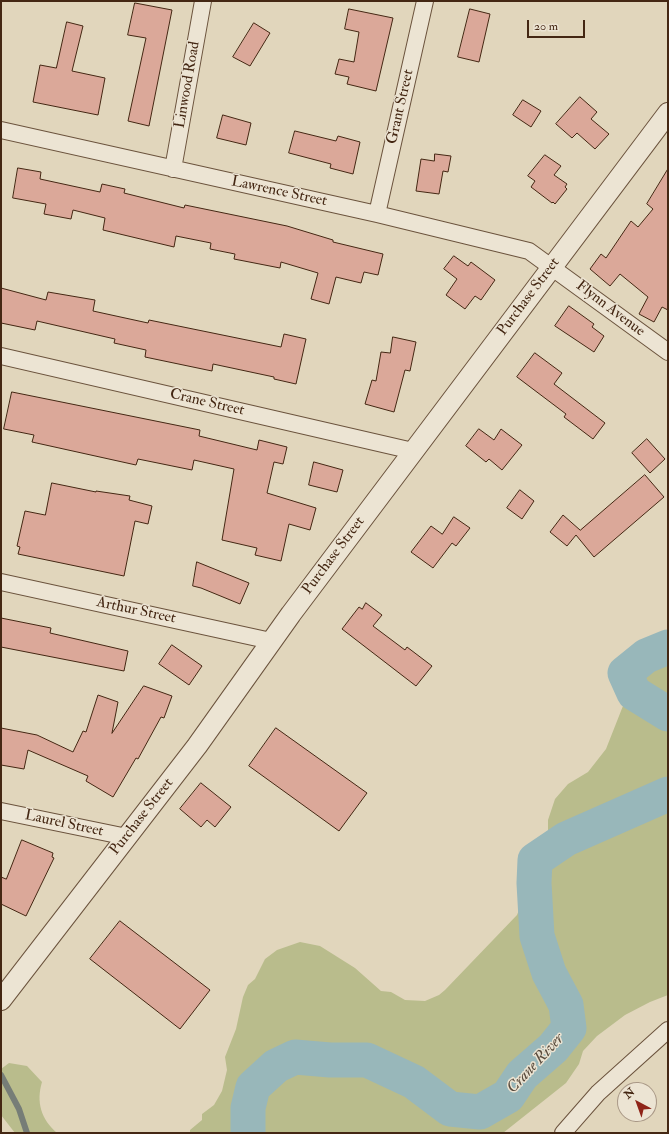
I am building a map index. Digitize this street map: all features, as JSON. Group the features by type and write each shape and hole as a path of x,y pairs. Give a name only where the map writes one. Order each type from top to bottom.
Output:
{"street":[{"name":"Linwood Road","path":"173,169 203,1"},
{"name":"Grant Street","path":"377,214 425,1"},
{"name":"Purchase Street","path":"1,1000 197,746 271,641 668,112"},
{"name":"Lawrence Street","path":"1,130 377,214 529,251 552,266"},
{"name":"Flynn Avenue","path":"552,266 668,352"},
{"name":"Crane Street","path":"1,356 413,451"},
{"name":"Arthur Street","path":"1,582 271,641"},
{"name":"Laurel Street","path":"1,811 127,837"},
{"path":"563,1133 598,1093 668,1030"}],"green space":[{"path":"668,661 668,995 650,1002 625,1015 597,1036 583,1051 579,1064 566,1083 503,1133 190,1133 190,1130 202,1120 202,1114 214,1105 222,1091 227,1070 225,1057 236,1029 243,997 248,985 255,979 265,959 277,950 300,942 320,946 355,968 381,991 391,992 405,1000 425,1001 439,995 445,990 517,915 525,895 530,861 548,843 548,820 555,799 568,784 588,772 606,749 632,683 644,668"},
{"path":"9,1063 27,1066 42,1082 40,1089 41,1110 47,1122 57,1133 15,1133 1,1115 1,1069"}],"building":[{"path":"135,3 172,10 149,126 128,121 146,38 128,35"},
{"path":"349,9 393,18 376,91 347,84 349,77 335,74 339,59 354,62 359,32 345,29"},
{"path":"470,9 490,14 479,62 458,57"},
{"path":"67,22 83,26 72,71 105,78 98,115 33,102 40,65 56,68"},
{"path":"254,23 270,33 250,66 233,57"},
{"path":"580,97 597,112 591,119 609,134 595,149 577,133 572,138 556,124"},
{"path":"523,100 541,111 531,127 513,115"},
{"path":"223,115 251,123 246,145 217,138"},
{"path":"295,131 336,141 338,136 360,142 353,174 330,168 331,164 289,153"},
{"path":"435,154 451,156 448,172 443,171 439,194 416,191 421,159 434,161"},
{"path":"545,155 561,166 554,175 567,184 565,187 567,189 555,204 531,187 535,181 528,176"},
{"path":"18,168 41,172 40,179 100,192 102,184 125,189 124,193 184,208 185,205 287,226 333,240 333,242 383,254 378,275 364,272 361,283 336,277 329,304 311,299 318,273 281,262 280,268 234,259 235,254 210,249 211,243 176,236 174,247 103,230 105,218 73,210 71,219 44,214 46,204 13,198"},
{"path":"668,169 668,310 662,307 654,322 639,314 648,297 620,274 610,286 590,269 601,254 606,258 631,221 638,227 653,209 647,204"},
{"path":"454,256 468,266 471,262 495,280 481,300 475,296 465,309 446,295 457,279 444,269"},
{"path":"1,288 46,300 48,292 95,300 93,311 148,323 149,320 281,347 284,334 306,339 296,384 274,379 274,377 213,364 212,371 145,357 146,350 114,343 115,339 37,321 35,330 1,323"},
{"path":"569,306 594,324 592,327 604,336 594,352 555,326"},
{"path":"393,337 416,342 410,371 405,370 394,412 365,404 372,380 376,381 381,352 390,353"},
{"path":"535,353 562,373 554,384 605,423 593,439 564,417 566,414 517,377"},
{"path":"12,392 200,430 199,436 257,450 259,440 287,447 283,464 274,462 267,493 316,508 310,530 289,524 281,561 255,555 257,548 222,540 234,469 194,460 192,470 138,459 136,465 32,442 34,435 4,429"},
{"path":"479,429 494,440 501,429 522,445 502,470 489,459 486,462 466,446"},
{"path":"647,439 665,459 650,473 632,453"},
{"path":"314,462 343,470 337,492 309,485"},
{"path":"645,475 664,497 594,557 576,535 567,546 550,532 563,515 580,530"},
{"path":"52,483 96,492 130,496 129,500 152,506 148,524 135,521 124,576 18,554 20,547 17,546 25,511 45,515"},
{"path":"520,490 534,501 522,519 507,508"},
{"path":"454,517 470,528 456,546 452,543 433,568 411,552 431,526 442,534"},
{"path":"197,562 249,583 240,604 193,586"},
{"path":"366,603 382,615 373,626 405,650 407,647 432,666 416,686 342,629 359,607 362,609"},
{"path":"1,618 51,628 50,633 128,651 124,671 1,647"},
{"path":"172,645 202,666 189,685 159,664"},
{"path":"144,686 172,696 164,718 161,717 138,759 136,758 113,797 86,781 88,776 28,750 24,769 1,765 1,728 37,735 73,752 83,731 86,732 98,695 118,702 112,733"},
{"path":"276,728 367,793 339,831 249,766"},
{"path":"201,783 231,807 215,827 207,820 201,827 180,809"},
{"path":"22,840 53,853 52,857 54,858 26,916 1,904 1,877 6,879"},
{"path":"120,921 210,990 180,1029 90,959"}],"waterway":[{"name":"Crane River","path":"668,647 646,656 625,673 634,693 668,714"},
{"name":"Crane River","path":"248,1133 248,1108 253,1087 276,1066 295,1057 330,1060 367,1060 414,1082 450,1109 480,1112 508,1096 522,1075 553,1048 569,1028 566,1005 549,973 537,936 534,883 535,860 566,839 668,794"},
{"name":"Crane River","path":"1,1075 19,1109 27,1133"}]}
